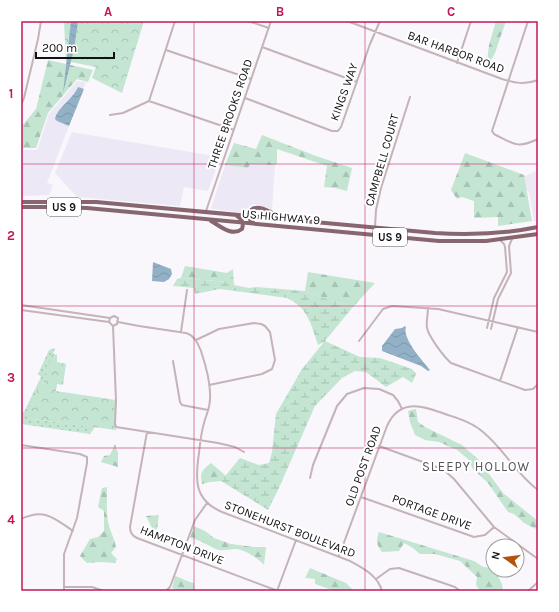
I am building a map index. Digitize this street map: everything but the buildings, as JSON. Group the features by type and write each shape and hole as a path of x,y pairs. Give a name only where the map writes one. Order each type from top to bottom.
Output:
{"highway":[{"name":"US HIGHWAY 9","path":"21,202 96,202 249,217 455,234 496,232 538,227"},
{"name":"US HIGHWAY 9","path":"21,207 75,208 427,241 459,242 500,240 538,234"},
{"path":"255,224 249,217 251,210 255,207 259,207 286,220"},
{"path":"209,220 233,233 240,231 243,223 242,220 236,215"}],"street":[{"path":"21,105 35,53 41,21"},
{"path":"149,101 175,21"},
{"path":"248,21 269,28"},
{"name":"THREE BROOKS ROAD","path":"206,212 206,208 271,21"},
{"name":"BAR HARBOR ROAD","path":"347,21 508,81 523,84 538,80"},
{"name":"KINGS WAY","path":"245,98 336,131 342,127 370,44 380,21"},
{"path":"457,63 471,21"},
{"path":"528,21 492,132 518,145 527,145 538,140"},
{"path":"262,47 357,82"},
{"path":"166,50 251,79"},
{"name":"CAMPBELL COURT","path":"374,228 376,210 382,188 410,97"},
{"path":"110,115 123,113 149,101 234,130"},
{"path":"491,328 498,299 511,273 509,246 513,238"},
{"path":"487,328 494,298 507,272 505,247 500,240"},
{"path":"181,332 188,290"},
{"path":"21,305 110,318 112,316 116,316 118,318 118,322"},
{"path":"359,341 382,311 387,307 394,306 442,309 538,332"},
{"path":"428,308 427,325 429,332 448,360 453,364 527,390 533,389 538,384"},
{"path":"21,310 109,322 113,326 116,389 115,425 119,428 201,440 235,447 244,452"},
{"path":"109,322 110,318"},
{"path":"118,322 181,332 189,334 196,340 219,329 256,322 265,326 270,333 275,360 273,367 269,371 262,374 209,385"},
{"path":"113,326 118,322"},
{"path":"500,381 518,327"},
{"name":"STONEHURST BOULEVARD","path":"196,340 204,361 210,399 203,425 196,476 200,492 207,503 222,512 339,556 356,564 376,579 382,591"},
{"path":"173,361 180,402 182,405 208,410"},
{"path":"310,478 313,465 337,406 347,394 364,388 380,389 393,395 402,409 412,406 423,406 461,419 476,427 492,440 526,480 538,490"},
{"name":"OLD POST ROAD","path":"339,556 388,423 395,414 402,409"},
{"name":"HAMPTON DRIVE","path":"147,432 130,527 133,536 278,591"},
{"path":"21,445 80,454 87,458 78,514 64,554 64,591"},
{"path":"380,446 445,471 454,479 494,527 538,559"},
{"name":"PORTAGE DRIVE","path":"361,497 474,537 485,535 494,527"},
{"path":"166,591 170,587 195,520 207,503"},
{"path":"21,518 34,514 46,514 73,531"},
{"path":"278,591 296,540"},
{"path":"376,579 390,569 399,568 460,591"},
{"path":"528,591 538,582"},
{"path":"64,588 92,587 104,591"}],"shaded area":[{"path":"77,81 86,82 47,183 53,185 49,195 21,196 21,150 37,150 49,114"},
{"path":"72,132 220,157 208,191 184,187 180,206 77,197 55,173"},
{"path":"249,164 275,165 272,210 255,204 250,205 245,213 211,208 225,165 248,168"},
{"path":"538,170 538,221 534,221 529,192 524,188 523,177"}],"green space":[{"path":"64,21 144,21 122,93 92,78 96,67 66,61"},
{"path":"496,21 506,21 495,53 486,70 489,45"},
{"path":"113,39 118,41 115,51 109,49"},
{"path":"48,60 93,70 88,82 77,79 48,113 36,148 21,148 21,127 36,109"},
{"path":"262,135 352,168 347,191 324,187 327,166 277,149 277,163 275,165 250,164 248,168 225,165 234,143 256,149"},
{"path":"465,153 524,175 532,221 498,226 498,217 474,218 474,201 462,197 457,199 451,190"},
{"path":"185,266 227,273 227,282 181,278"},
{"path":"233,269 234,285 249,288 256,287 305,291 352,308 325,341 360,357 380,358 412,369 416,374 412,383 403,377 386,387 366,372 355,371 342,378 315,406 268,510 221,481 240,458 259,465 269,463 272,452 276,414 302,369 324,342 318,345 308,317 300,307 287,298 220,289 195,294 194,288 173,286 177,279 181,278 227,282 227,273"},
{"path":"308,272 375,283 352,308 305,291"},
{"path":"55,348 43,385 24,418 95,427 90,434 21,424 21,411 24,412 41,377 38,374 49,350"},
{"path":"52,354 57,355 57,362 66,364 63,385 57,384 56,391 116,400 116,430 24,418 40,385 43,385"},
{"path":"416,409 418,422 462,445 478,459 503,493 538,521 538,530 524,523 514,514 508,512 488,483 473,469 468,459 457,450 439,442 425,440 415,435 408,411"},
{"path":"115,444 118,453 118,467 101,462 104,456 110,455"},
{"path":"211,463 226,476 221,481 202,484 202,472"},
{"path":"107,487 108,521 116,547 111,553 117,559 115,563 87,563 80,556 90,539 98,537 104,531 104,511 98,507 102,488"},
{"path":"159,515 157,529 153,530 146,516"},
{"path":"194,526 205,531 214,538 231,544 266,547 264,565 255,557 242,550 219,550 212,548 199,540 190,538"},
{"path":"379,532 474,561 485,567 485,578 499,578 503,591 480,591 476,585 477,577 460,561 435,554 420,554 404,543 399,551 382,552 377,542"},
{"path":"310,568 346,583 354,591 335,591 315,584 315,579 305,578"},
{"path":"175,576 194,583 195,590 203,591 180,591 172,588"}],"water":[{"path":"71,21 78,21 74,49 63,93"},
{"path":"78,87 84,89 69,126 55,119 56,115 73,96"},
{"path":"153,262 171,269 172,274 169,279 164,282 152,281"},
{"path":"405,326 407,338 410,344 430,370 428,371 421,366 382,351 382,346 395,329"}],"district":[{"name":"SLEEPY HOLLOW","path":"476,466"}]}
